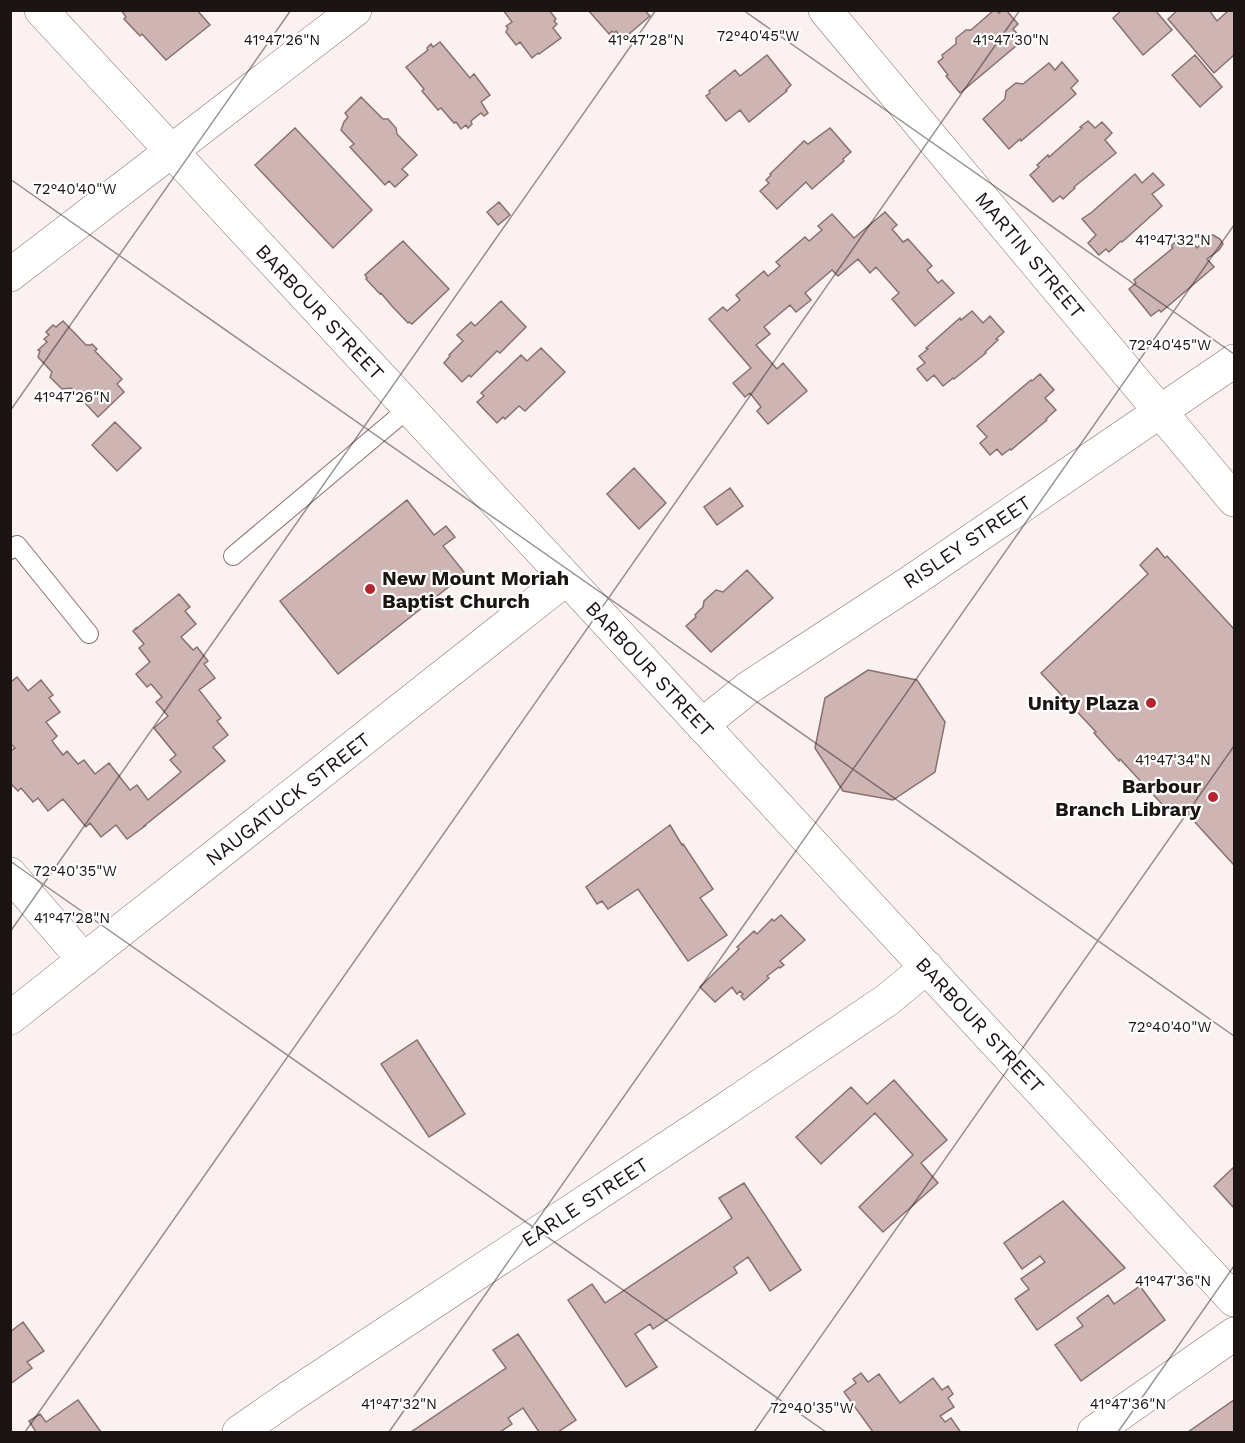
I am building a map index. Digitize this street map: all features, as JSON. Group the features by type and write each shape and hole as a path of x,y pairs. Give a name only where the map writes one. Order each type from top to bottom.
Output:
{"street":[{"name":"BARBOUR STREET","path":"41,10 1234,1300"},
{"path":"10,275 355,10"},
{"name":"MARTIN STREET","path":"825,10 1234,500"},
{"name":"RISLEY STREET","path":"702,725 748,688 912,580 1234,361"},
{"name":"NAUGATUCK STREET","path":"10,1018 566,579"},
{"path":"10,874 84,960"},
{"name":"EARLE STREET","path":"239,1432 717,1115 887,1000 927,967"},
{"path":"1094,1432 1234,1334"}],"lane":[{"path":"234,556 409,408"},
{"path":"10,550 17,545 88,634"}],"building":[{"path":"121,10 197,10 210,25 166,60 142,34 140,36 124,19 126,17"},
{"path":"503,10 549,10 556,19 554,21 557,24 553,28 561,38 532,58 520,42 516,45 506,32 508,28 506,26 512,22"},
{"path":"588,10 644,10 650,16 623,39 616,31 609,34"},
{"path":"994,10 999,13 1006,10 1018,24 1013,29 1023,40 960,93 938,62 943,58 942,55 956,44 956,38 966,30 971,30"},
{"path":"1122,10 1155,10 1172,30 1143,55 1113,18"},
{"path":"1178,10 1209,10 1217,21 1229,10 1234,10 1234,55 1214,73 1168,19"},
{"path":"440,42 470,78 474,74 490,95 481,102 488,113 484,116 481,113 471,121 472,124 468,128 466,125 461,129 441,108 438,110 406,67 428,50 431,44 433,47"},
{"path":"767,55 791,85 787,91 749,122 740,110 726,121 706,96 710,93 709,91 735,70 740,76"},
{"path":"1195,55 1222,87 1200,107 1172,75"},
{"path":"1062,62 1078,81 1071,88 1076,94 1009,149 983,119 1005,99 1006,91 1016,83 1023,84 1049,63 1055,70"},
{"path":"361,97 383,119 388,119 396,128 397,134 417,155 402,169 408,175 395,187 389,181 385,185 350,147 354,144 341,130 348,117 345,113"},
{"path":"1088,121 1095,128 1102,122 1112,133 1105,140 1116,153 1074,187 1063,199 1060,196 1053,202 1030,175 1039,167 1037,165"},
{"path":"295,128 372,210 333,248 255,165"},
{"path":"830,128 851,152 812,189 806,182 777,209 760,191 769,183 766,180 804,141 808,144"},
{"path":"1153,173 1164,185 1152,194 1162,206 1122,242 1109,252 1106,249 1099,255 1088,243 1096,235 1082,219 1135,174 1142,183"},
{"path":"499,202 510,215 498,225 487,212"},
{"path":"885,212 897,225 892,229 903,242 908,239 932,266 927,270 938,283 942,280 954,293 915,326 892,299 899,293 876,267 870,273 858,259 838,276 832,270 805,293 811,300 796,312 790,305 764,327 770,334 756,345 777,369 783,363 807,391 768,424 757,411 761,407 750,393 745,397 733,383 751,368 709,319 723,307 727,311 740,300 736,295 764,271 768,276 780,266 776,262 805,237 809,241 822,230 818,226 832,214 854,238"},
{"path":"1213,235 1223,244 1207,259 1214,267 1161,312 1159,310 1151,316 1129,289 1136,283 1134,280 1173,248 1171,246 1181,237 1185,241 1188,237 1197,248"},
{"path":"403,241 449,289 412,324 408,323 380,294 365,275"},
{"path":"501,301 526,327 500,353 497,351 471,377 469,375 462,382 444,363 463,341 457,335 471,322 475,326"},
{"path":"972,311 983,323 990,316 1004,332 986,353 943,386 934,375 927,381 917,369 925,363 919,356 960,318 961,320"},
{"path":"63,321 86,345 92,344 97,349 95,351 122,379 117,384 124,392 98,417 71,388 62,389 50,377 52,372 38,357 40,351 38,350 47,342 44,339 49,335 46,332 53,325 56,327"},
{"path":"541,348 565,372 525,411 519,406 497,423 477,402 484,396 481,393 521,355 527,361"},
{"path":"1040,374 1054,390 1045,398 1056,410 1011,450 1002,455 997,449 990,455 980,443 987,437 977,426"},
{"path":"115,422 141,448 117,471 92,445"},
{"path":"634,468 666,503 639,529 607,494"},
{"path":"730,488 743,506 717,525 704,507"},
{"name":"New Mount Moriah Baptist Church","path":"407,500 434,535 446,526 455,537 443,546 464,572 458,576 460,578 338,674 280,601"},
{"name":"Unity Plaza","path":"1157,548 1234,629 1234,865 1183,809 1174,817 1120,759 1119,761 1094,733 1096,732 1041,673 1148,574 1140,565"},
{"path":"747,570 773,598 711,652 686,626 696,617 704,601 716,590 723,592"},
{"path":"179,594 190,607 185,611 196,624 181,637 193,650 197,647 208,661 204,664 215,678 199,690 221,718 217,721 228,735 213,747 225,761 127,839 116,825 101,837 90,823 86,827 63,799 48,811 38,798 33,802 21,788 18,791 10,783 10,751 15,748 10,743 10,680 17,677 28,691 41,680 53,695 49,698 60,712 46,722 57,736 52,741 63,755 67,751 78,764 84,760 95,774 109,763 130,790 137,785 148,800 181,772 170,760 176,755 154,728 168,716 156,702 162,697 151,684 147,687 136,674 150,662 139,648 144,644 133,631"},
{"path":"868,670 917,680 945,722 935,772 893,800 843,791 815,748 825,698"},
{"path":"670,825 713,889 700,898 727,935 688,961 638,889 608,909 602,901 597,904 586,887"},
{"path":"781,915 805,940 780,961 784,965 767,976 769,978 744,1000 741,996 743,994 740,991 737,994 732,987 715,1002 700,987 754,931 757,934 772,919 774,921"},
{"path":"417,1040 465,1114 429,1137 381,1064"},
{"path":"894,1080 947,1140 921,1163 938,1183 883,1232 859,1207 913,1155 875,1113 821,1164 796,1137 851,1087 867,1104"},
{"path":"1234,1167 1234,1208 1214,1186"},
{"path":"744,1183 801,1270 770,1291 748,1257 734,1267 737,1273 653,1329 650,1324 635,1334 657,1367 626,1387 568,1300 592,1284 605,1303 732,1218 719,1198"},
{"path":"1063,1201 1125,1268 1037,1330 1015,1299 1029,1289 1021,1279 1045,1262 1040,1256 1022,1269 1004,1243"},
{"path":"1140,1286 1165,1320 1081,1381 1055,1345 1083,1326 1077,1318 1108,1295 1114,1304"},
{"path":"23,1322 44,1351 27,1362 32,1368 10,1384 10,1332"},
{"path":"518,1334 576,1420 558,1432 539,1432 523,1408 508,1418 512,1424 500,1432 411,1432 506,1368 493,1350"},
{"path":"861,1373 868,1382 879,1374 900,1403 933,1378 942,1390 948,1386 953,1394 948,1398 954,1407 940,1416 945,1422 951,1418 960,1431 873,1432 844,1392 856,1383 853,1379"},
{"path":"78,1400 101,1432 36,1432 29,1421 40,1414 46,1422"},
{"path":"1234,1400 1234,1432 1188,1432"}],"place":[{"name":"New Mount Moriah Baptist Church","path":"370,589"},
{"name":"Unity Plaza","path":"1151,703"},
{"name":"Barbour Branch Library","path":"1213,797"}]}
